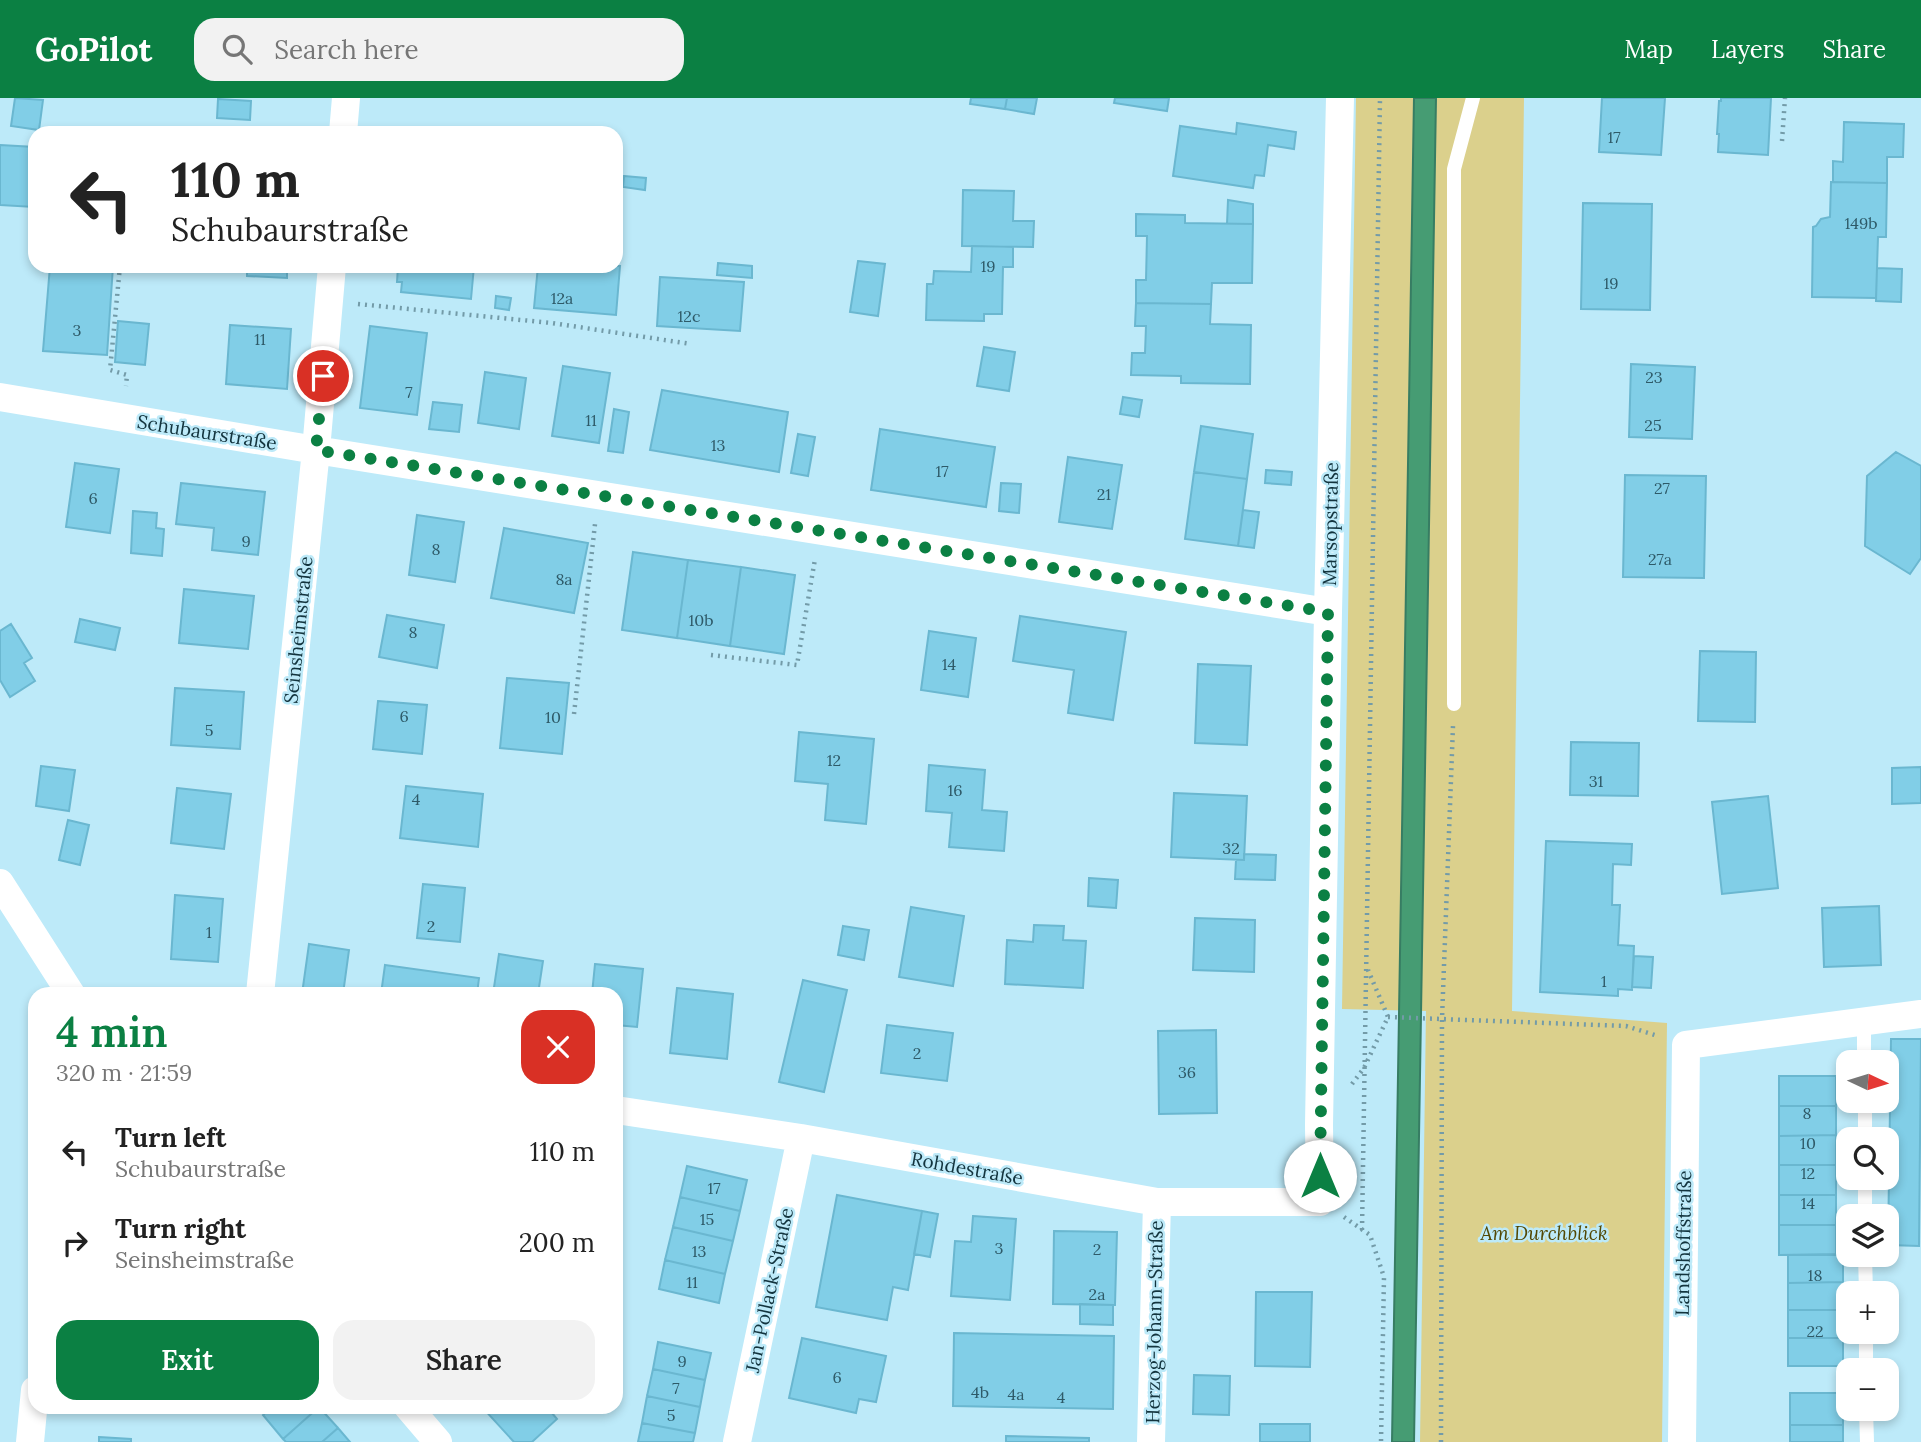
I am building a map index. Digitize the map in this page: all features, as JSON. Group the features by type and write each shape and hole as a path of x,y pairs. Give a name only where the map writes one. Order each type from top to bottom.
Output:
{"street":[{"path":"344,126 346,98"},
{"name":"Marsopstraße","path":"1320,1202 1328,612 1340,98"},
{"name":"Seinsheimstraße","path":"261,987 331,273"},
{"name":"Schubaurstraße","path":"0,397 1328,612"},
{"path":"0,883 66,987"},
{"path":"47,957 49,987"},
{"path":"1686,1045 1921,1014"},
{"name":"Landshoffstraße","path":"1682,1442 1686,1045"},
{"name":"Rohdestraße","path":"623,1111 800,1138 1157,1202 1320,1202"},
{"name":"Jan-Pollack-Straße","path":"737,1442 800,1138"},
{"name":"Herzog-Johann-Straße","path":"1151,1442 1157,1202"},
{"path":"30,1442 33,1414"},
{"path":"414,1414 438,1442"}],"lane":[{"path":"1454,704 1454,169 1473,98"},
{"path":"1864,1021 1864,1050"},
{"path":"1866,1421 1867,1442"}],"path":[{"path":"1362,1230 1380,98"},
{"path":"1782,141 1785,98"},
{"path":"114,371 110,370 119,273"},
{"path":"329,302 552,323 691,344"},
{"path":"573,714 598,495"},
{"path":"711,655 797,666 819,531"},
{"path":"1441,1442 1442,1019 1454,704"},
{"path":"1364,1068 1388,1017 1366,966"},
{"path":"1388,1017 1626,1026 1686,1045"},
{"path":"1320,1202 1370,1235 1384,1277 1381,1442"}],"green space":[{"name":"Am Durchblick","path":"1356,98 1524,98 1512,1011 1667,1023 1662,1442 1420,1442 1426,1011 1342,1009"}],"shaded area":[{"path":"1414,98 1436,98 1414,1442 1392,1442"}],"building":[{"path":"15,98 43,100 40,126 28,126 28,128 11,126"},
{"path":"971,98 1007,98 1005,109 970,104"},
{"path":"1007,98 1037,98 1034,114 1005,109"},
{"path":"1115,98 1169,98 1167,111 1114,103"},
{"path":"1602,98 1665,98 1661,155 1599,152"},
{"path":"1721,98 1771,98 1768,155 1718,152"},
{"path":"218,99 251,101 250,120 217,118"},
{"path":"1844,122 1904,124 1903,157 1887,157 1887,183 1833,182 1833,161 1843,162"},
{"path":"1237,123 1296,132 1294,149 1268,145 1264,176 1255,175 1253,188 1173,176 1180,126 1236,134"},
{"path":"0,145 28,147 28,207 0,205"},
{"path":"624,176 646,178 645,190 623,187"},
{"path":"1831,182 1887,183 1886,237 1878,237 1876,298 1812,297 1813,227 1821,219 1830,217"},
{"path":"963,190 1014,191 1013,221 1034,221 1033,247 962,246"},
{"path":"1228,200 1253,204 1253,224 1227,224"},
{"path":"1583,203 1652,204 1650,310 1581,309"},
{"path":"1136,214 1185,215 1185,223 1253,224 1252,283 1212,283 1211,304 1136,303 1136,280 1146,280 1147,236 1136,236"},
{"path":"972,246 1013,247 1013,267 1003,267 1002,314 984,314 984,321 926,320 927,284 933,284 934,271 971,272"},
{"path":"858,261 885,264 878,316 850,312"},
{"path":"718,263 752,266 752,278 717,275"},
{"path":"1877,268 1902,269 1901,302 1876,301"},
{"path":"49,273 113,273 107,355 43,351"},
{"path":"247,273 287,273 287,278 247,276"},
{"path":"398,273 473,273 471,299 401,292 402,282 397,282"},
{"path":"537,273 619,273 616,315 534,308"},
{"path":"660,277 744,282 740,331 657,326"},
{"path":"496,296 511,298 509,310 495,308"},
{"path":"1136,303 1211,304 1210,324 1251,325 1250,384 1181,383 1181,376 1131,375 1132,353 1145,353 1146,326 1135,326"},
{"path":"118,321 149,324 145,365 115,362"},
{"path":"230,325 291,329 287,389 226,384"},
{"path":"370,326 427,333 417,415 360,408"},
{"path":"984,347 1015,352 1009,391 977,386"},
{"path":"1631,364 1695,367 1692,439 1629,437"},
{"path":"563,366 610,373 599,443 552,436"},
{"path":"485,372 526,378 519,429 478,423"},
{"path":"662,390 788,412 779,472 650,450"},
{"path":"1123,397 1142,400 1139,417 1120,414"},
{"path":"433,402 462,405 459,432 429,429"},
{"path":"614,409 629,412 623,453 608,451"},
{"path":"1201,426 1253,434 1247,479 1194,472"},
{"path":"880,429 995,447 986,507 871,490"},
{"path":"798,434 815,437 808,476 791,473"},
{"path":"1896,452 1921,466 1921,558 1910,574 1865,546 1867,476"},
{"path":"1068,457 1122,465 1112,529 1059,522"},
{"path":"75,463 119,469 110,533 66,527"},
{"path":"1266,470 1292,472 1291,485 1265,483"},
{"path":"1194,472 1247,479 1238,546 1185,539"},
{"path":"1625,475 1706,476 1704,578 1623,577"},
{"path":"181,483 265,492 258,555 212,550 214,528 176,524"},
{"path":"1001,483 1021,484 1019,513 999,511"},
{"path":"1243,510 1259,512 1254,548 1238,546"},
{"path":"133,511 157,513 156,528 164,529 162,556 131,553"},
{"path":"417,515 464,522 455,582 409,575"},
{"path":"504,528 588,543 574,613 491,598"},
{"path":"633,552 688,560 677,638 622,630"},
{"path":"688,560 741,567 730,646 677,638"},
{"path":"741,567 795,575 784,654 730,646"},
{"path":"184,589 254,596 248,649 179,643"},
{"path":"387,615 444,625 437,668 379,657"},
{"path":"1020,616 1126,632 1113,720 1068,713 1074,670 1013,661"},
{"path":"80,619 120,628 115,650 75,642"},
{"path":"11,624 32,658 24,663 35,681 10,697 0,680 0,631"},
{"path":"929,631 976,638 968,697 921,690"},
{"path":"1700,651 1756,652 1755,722 1698,721"},
{"path":"1198,664 1251,666 1247,745 1195,743"},
{"path":"507,678 569,683 562,754 500,748"},
{"path":"175,688 244,692 240,749 171,745"},
{"path":"378,701 427,705 422,754 373,749"},
{"path":"799,732 874,739 866,824 825,820 828,784 795,781"},
{"path":"1571,742 1639,743 1638,796 1570,795"},
{"path":"929,765 985,770 982,810 1007,812 1004,851 949,847 952,813 926,811"},
{"path":"41,766 75,770 69,811 36,806"},
{"path":"1921,767 1921,803 1892,804 1892,768"},
{"path":"406,786 483,794 478,847 400,838"},
{"path":"177,788 231,794 224,849 171,843"},
{"path":"1174,793 1247,796 1244,860 1171,857"},
{"path":"1768,796 1778,888 1722,894 1712,802"},
{"path":"68,820 89,825 80,865 59,860"},
{"path":"1546,841 1632,844 1631,865 1613,864 1612,905 1620,905 1618,945 1634,946 1632,990 1618,989 1618,996 1540,992"},
{"path":"1244,854 1276,855 1275,880 1235,879 1236,860 1244,860"},
{"path":"1089,878 1118,880 1116,908 1088,906"},
{"path":"423,884 465,888 460,942 417,938"},
{"path":"175,895 223,899 218,962 171,959"},
{"path":"1879,906 1881,965 1824,967 1822,908"},
{"path":"911,907 964,916 953,986 899,977"},
{"path":"1195,918 1255,920 1254,972 1193,970"},
{"path":"1034,925 1064,926 1063,940 1086,941 1083,988 1005,984 1007,940 1033,942"},
{"path":"843,926 869,930 864,960 838,955"},
{"path":"309,944 349,950 344,987 303,987"},
{"path":"499,954 543,961 539,987 494,987"},
{"path":"1634,956 1653,957 1651,988 1632,987"},
{"path":"595,964 643,969 637,1027 623,1026 623,987 593,987"},
{"path":"385,965 479,978 478,987 382,987"},
{"path":"803,980 847,990 824,1092 779,1082"},
{"path":"677,988 733,994 727,1059 670,1053"},
{"path":"887,1025 953,1033 947,1081 881,1073"},
{"path":"1216,1030 1217,1113 1159,1114 1158,1031"},
{"path":"1891,1039 1921,1039 1919,1246 1899,1245 1899,1204 1889,1204 1889,1190 1899,1190 1899,1127 1890,1127 1890,1113 1899,1113 1899,1050 1891,1050"},
{"path":"1779,1076 1836,1076 1836,1106 1779,1106"},
{"path":"1779,1106 1836,1106 1836,1135 1779,1136"},
{"path":"1836,1135 1836,1165 1779,1165 1779,1136"},
{"path":"1779,1165 1836,1165 1836,1195 1779,1195"},
{"path":"687,1166 747,1180 740,1211 680,1197"},
{"path":"837,1195 922,1211 908,1290 893,1287 887,1320 816,1307"},
{"path":"1779,1195 1836,1195 1836,1225 1779,1225"},
{"path":"680,1197 740,1211 733,1241 673,1227"},
{"path":"922,1211 938,1214 930,1257 914,1254"},
{"path":"973,1216 1016,1219 1010,1300 951,1296 955,1241 971,1242"},
{"path":"1779,1225 1836,1225 1836,1254 1779,1255"},
{"path":"673,1227 733,1241 725,1274 665,1260"},
{"path":"1054,1231 1117,1232 1115,1305 1053,1304"},
{"path":"1788,1255 1836,1255 1836,1267 1843,1267 1843,1281 1788,1283"},
{"path":"665,1260 725,1274 719,1303 659,1289"},
{"path":"1836,1282 1836,1310 1788,1310 1788,1283"},
{"path":"1256,1292 1312,1292 1310,1367 1255,1366"},
{"path":"1080,1304 1113,1305 1113,1325 1080,1324"},
{"path":"1788,1310 1836,1310 1836,1338 1788,1338"},
{"path":"954,1333 1114,1336 1113,1409 953,1406"},
{"path":"802,1338 886,1356 876,1402 859,1399 856,1413 789,1398"},
{"path":"1788,1338 1836,1338 1836,1344 1843,1344 1843,1358 1836,1358 1836,1366 1788,1366"},
{"path":"658,1342 711,1353 705,1380 653,1369"},
{"path":"653,1369 705,1380 700,1407 647,1396"},
{"path":"1194,1375 1230,1376 1229,1415 1193,1414"},
{"path":"1790,1393 1836,1393 1836,1421 1843,1421 1843,1425 1790,1425"},
{"path":"647,1396 700,1407 695,1433 642,1423"},
{"path":"264,1414 311,1414 283,1439"},
{"path":"311,1414 325,1414 338,1428 322,1442 286,1442 283,1439"},
{"path":"488,1414 553,1414 557,1419 532,1442 514,1442"},
{"path":"642,1423 695,1433 693,1442 638,1442"},
{"path":"1260,1424 1310,1424 1310,1442 1260,1442"},
{"path":"1790,1425 1843,1425 1843,1442 1790,1442"},
{"path":"338,1428 350,1442 322,1442"},
{"path":"1006,1436 1089,1438 1089,1442 1006,1442"},
{"path":"99,1437 131,1439 131,1442 99,1442"}],"route":[{"path":"323,376 316,450 1328,612 1320,1176"}]}
